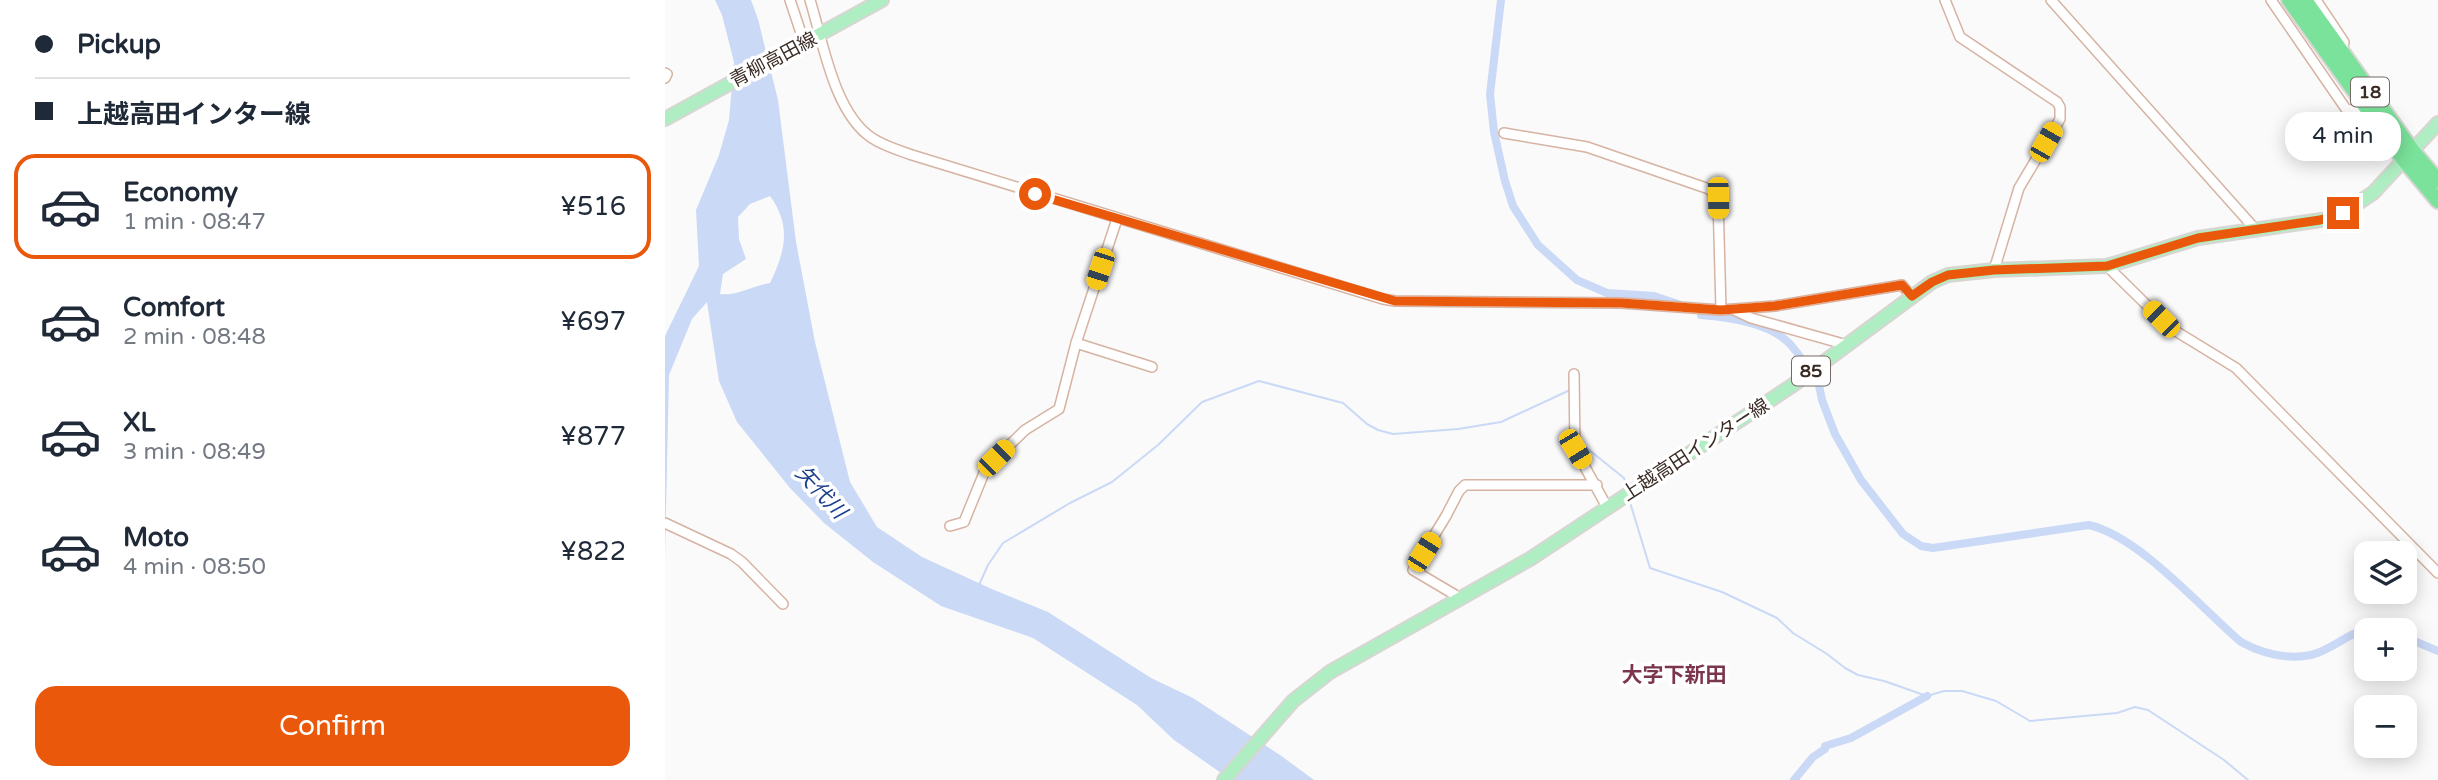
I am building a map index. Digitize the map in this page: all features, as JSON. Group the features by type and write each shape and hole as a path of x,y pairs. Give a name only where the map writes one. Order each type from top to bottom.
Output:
{"highway":[{"name":"18","path":"2289,0 2369,114 2407,155 2438,181"},
{"name":"18","path":"2305,0 2438,201"}],"main road":[{"name":"青柳高田線","path":"669,116 882,0"},
{"name":"上越高田インター線","path":"1224,780 1293,701 1330,671 1530,559 1692,453 1941,277 1994,270 2107,266 2176,243 2320,220 2343,213 2373,193 2438,123"}],"street":[{"path":"790,0 799,45"},
{"path":"810,0 846,111 858,127 874,140 912,155 1117,219 1395,301 1621,303 1721,310 1775,306 1902,285 1912,296"},
{"path":"1945,0 1960,37 2057,102 2060,107 2060,119 2019,188 1994,270"},
{"path":"2051,0 2256,230"},
{"path":"2271,0 2346,109 2369,114"},
{"path":"2316,0 2344,42 2342,53"},
{"path":"1504,133 1587,147 1709,189 1718,198 1721,310"},
{"path":"950,526 964,522 986,468 1025,429 1059,409 1076,343 1117,219"},
{"path":"2107,266 2169,327 2236,368 2438,573"},
{"path":"1732,309 1751,318 1847,345"},
{"path":"1076,343 1153,367"},
{"path":"1574,374 1575,449 1607,507"},
{"path":"1462,599 1413,570 1458,491 1465,485 1597,485"},
{"path":"665,523 743,562 783,604"}],"water":[{"name":"矢代川","path":"715,0 751,0 758,19 778,100 796,242 815,342 850,482 877,527 922,557 1048,612 1151,678 1193,698 1314,780 1231,780 1174,740 1137,705 1033,638 941,606 873,562 824,523 790,488 737,422 719,381 707,302 692,319 669,375 665,557 665,336 699,266 696,210 719,155 729,120 734,62 722,15","holes":["770,196 777,207 784,229 784,239 770,283 733,294 720,294 723,274 746,259 739,239 738,217 750,204"]}],"waterway":[{"path":"1501,0 1490,94 1494,132 1513,206 1538,245 1577,280 1607,293 1654,296 1681,305"},
{"path":"1701,315 1735,319 1771,330 1789,343 1806,365"},
{"path":"1813,375 1819,385 1835,434 1861,480 1903,534 1921,546 1933,548 2089,525 2129,543 2169,575 2241,642 2258,650 2283,656 2311,655 2354,634"},
{"path":"979,585 988,565 1003,543 1070,503 1112,482 1158,445 1202,402 1259,381 1343,403 1367,424 1393,434 1458,429 1501,422 1570,390"},
{"path":"1578,441 1624,478 1627,490"},
{"path":"1629,499 1650,568 1722,592 1777,618 1793,633 1858,675 1927,696 1944,691 1962,691 1996,701 2030,721 2117,713 2135,707 2148,710 2224,760 2248,780"},
{"path":"2417,642 2438,651"},
{"path":"1794,780 1825,746 1851,738 1927,696"}],"district":[{"name":"大字下新田","path":"1674,675"}],"route":[{"path":"1035,194 1383,299 1621,303 1721,310 1775,306 1902,285 1912,296 1948,275 1994,270 2107,266 2198,238 2320,220 2343,213"}]}
